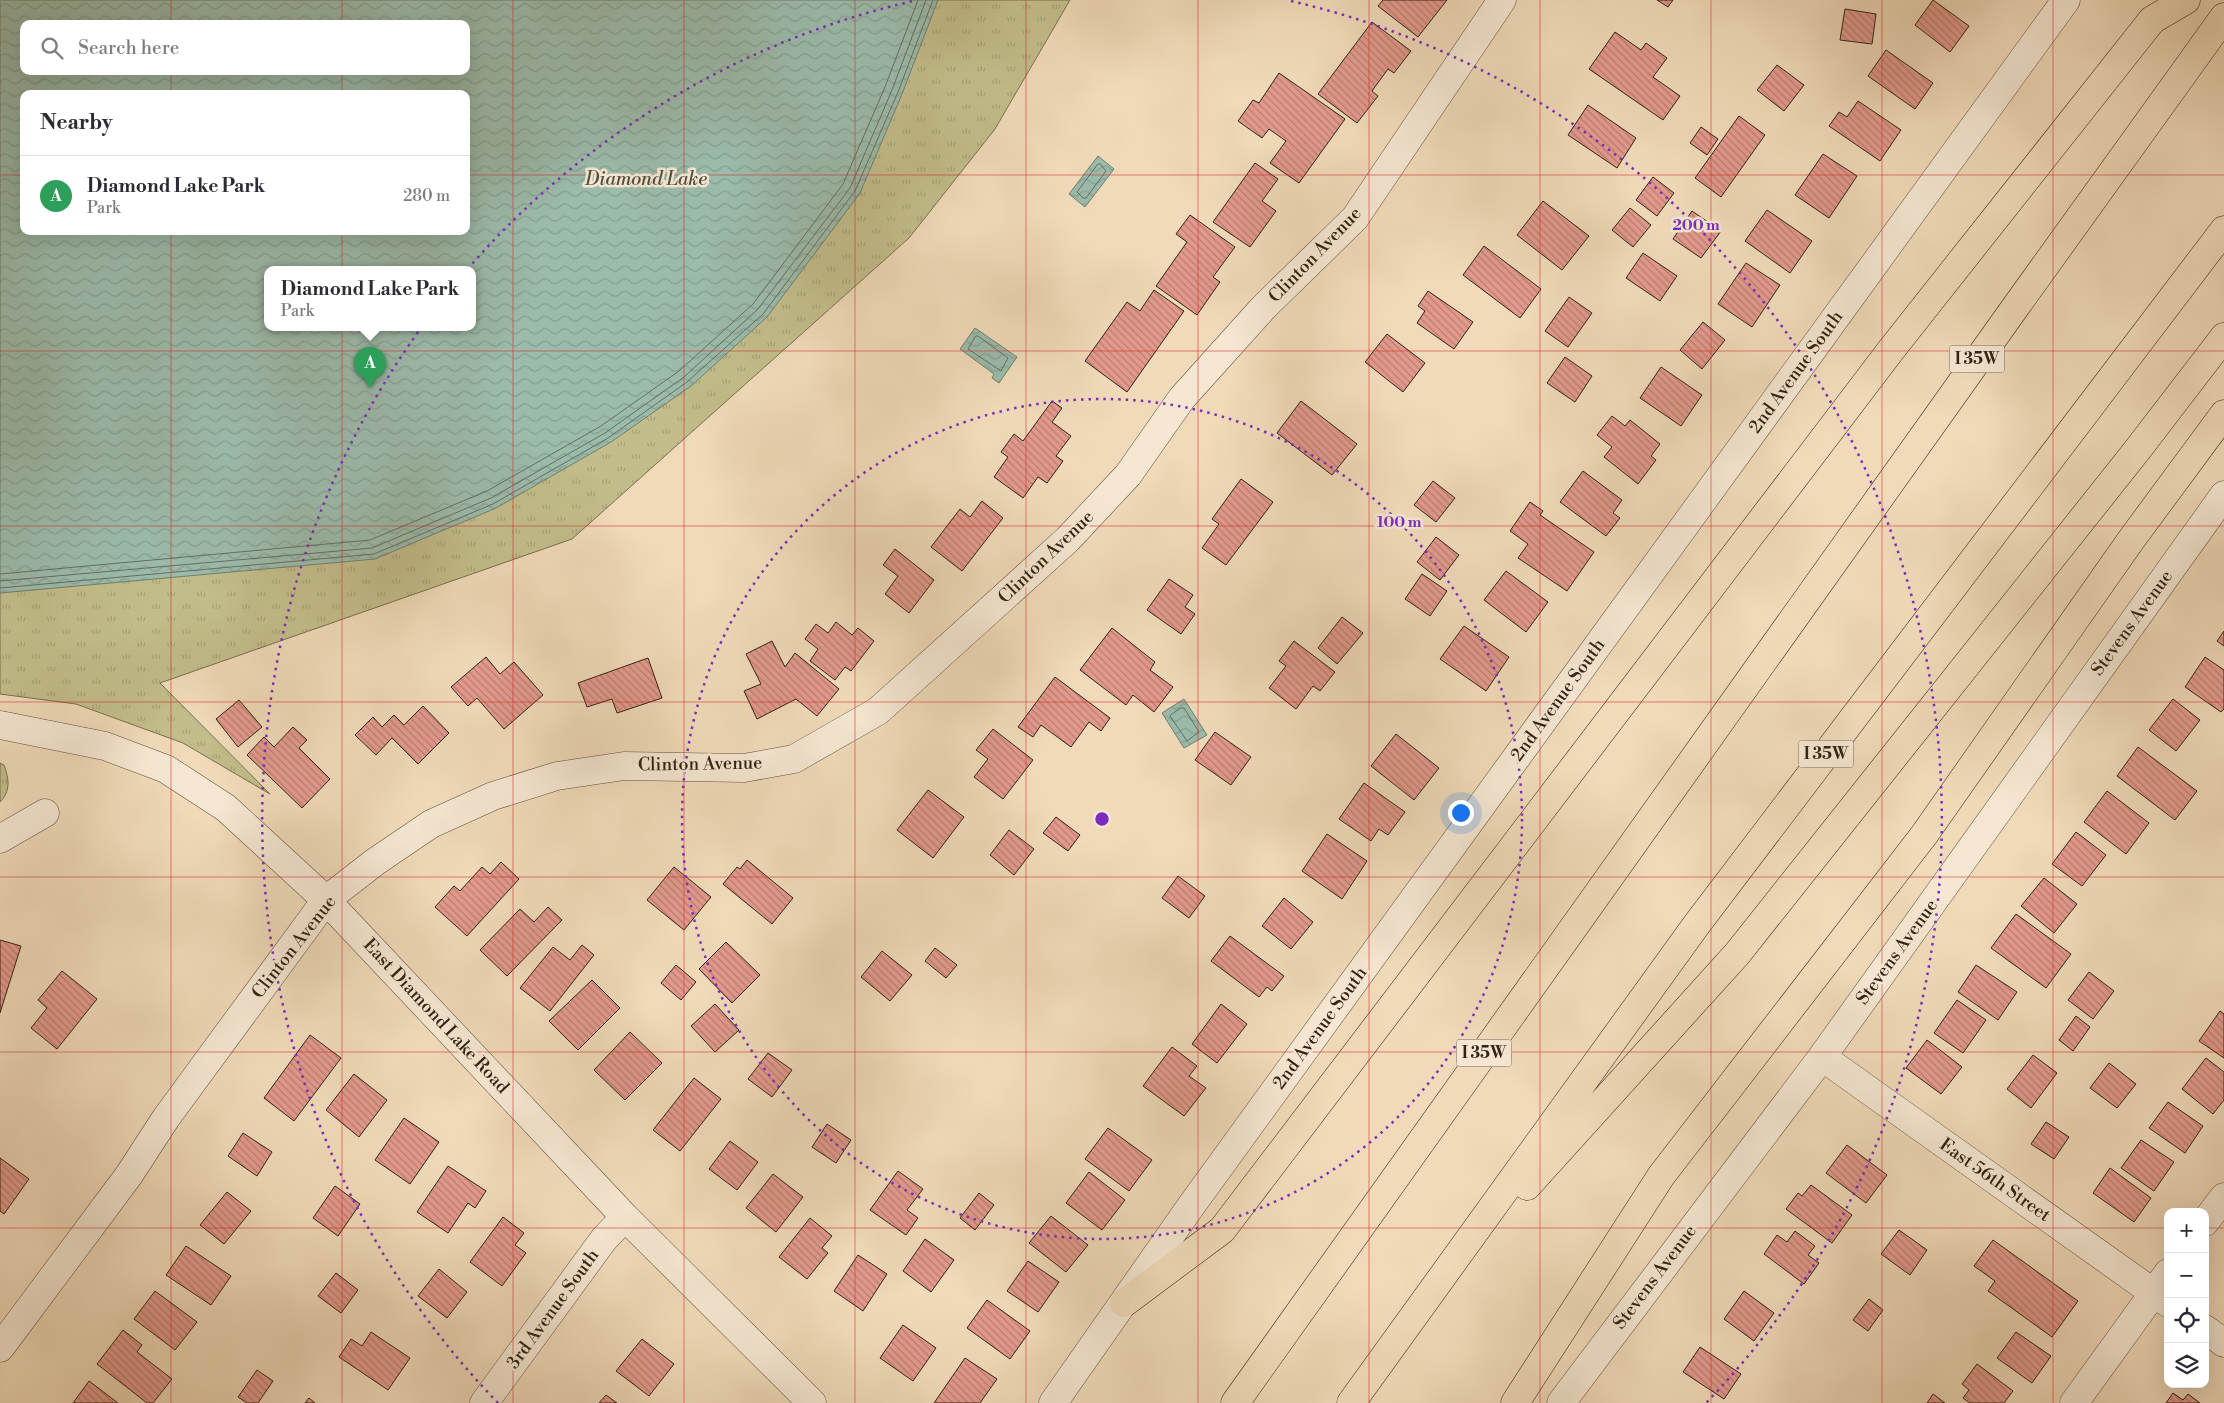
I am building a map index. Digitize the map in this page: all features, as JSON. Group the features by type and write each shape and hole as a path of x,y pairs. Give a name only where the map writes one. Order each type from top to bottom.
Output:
{"highway":[{"path":"1124,1303 1222,1230 1891,350 2152,20 2186,0"},
{"name":"I 35W","path":"1235,1403 1847,542 2224,17"},
{"name":"I 35W","path":"1351,1403 1697,924 2224,230"},
{"path":"1438,1285 1737,954 2132,457 2224,337"},
{"path":"1515,1403 1661,1176 1924,835 2131,540 2224,414"}],"street":[{"name":"Clinton Avenue","path":"0,1348 129,1174 166,1118 326,900 375,862 431,824 492,796 557,776 624,766 744,768 794,759 878,711 1068,539 1128,475 1182,398 1264,308 1355,218 1502,0"},
{"name":"2nd Avenue South","path":"1053,1403 1209,1182 2066,0"},
{"name":"Stevens Avenue","path":"1561,1403 1822,1057 2224,495"},
{"name":"East Diamond Lake Road","path":"0,725 105,746 166,769 226,808 326,900 625,1217 812,1403"},
{"path":"0,839 45,813"},
{"name":"East 56th Street","path":"1822,1057 2163,1290"},
{"path":"2209,1217 2224,1197"},
{"name":"3rd Avenue South","path":"484,1403 604,1238 625,1217"},
{"path":"2074,1403 2163,1290"},
{"path":"2209,1332 2224,1342"}],"green space":[{"name":"Diamond Lake","path":"0,0 1070,0 995,129 909,238 572,539 160,683 270,794 183,743 76,704 0,694"},
{"path":"0,763 4,765 8,785 6,794 0,802"}],"water":[{"name":"Diamond Lake","path":"0,0 938,0 902,94 860,193 767,317 691,386 611,442 496,508 375,559 0,593"},
{"path":"1098,156 1114,169 1085,207 1069,194"},
{"path":"975,328 1017,357 999,383 992,378 994,374 960,349"},
{"path":"1184,699 1207,735 1184,748 1162,713"}],"building":[{"path":"1383,0 1447,0 1418,37 1378,6"},
{"path":"1657,0 1673,0 1668,7"},
{"path":"1933,0 1969,26 1950,52 1915,25"},
{"path":"1845,9 1876,14 1872,44 1840,40"},
{"path":"1372,22 1411,51 1394,73 1388,69 1372,91 1378,96 1357,123 1318,94"},
{"path":"1615,32 1641,50 1646,43 1667,58 1653,77 1680,96 1663,120 1589,69"},
{"path":"1886,50 1933,83 1915,109 1868,76"},
{"path":"1777,65 1804,85 1784,111 1757,90"},
{"path":"1279,73 1345,119 1299,183 1270,163 1286,141 1269,129 1262,138 1238,121 1253,100 1259,103"},
{"path":"1858,101 1901,130 1880,161 1829,126 1839,112 1847,117"},
{"path":"1588,105 1636,138 1617,168 1568,135"},
{"path":"1739,116 1765,135 1721,197 1695,178"},
{"path":"1701,127 1718,139 1707,155 1690,143"},
{"path":"1823,154 1857,176 1829,218 1795,195"},
{"path":"1255,163 1278,179 1262,201 1276,211 1250,247 1213,222"},
{"path":"1653,177 1674,193 1657,216 1636,200"},
{"path":"1543,201 1589,236 1562,270 1517,235"},
{"path":"1630,208 1651,225 1633,247 1612,230"},
{"path":"1767,210 1812,241 1790,273 1745,241"},
{"path":"1692,211 1721,231 1701,258 1673,239"},
{"path":"1190,215 1235,247 1213,277 1220,282 1197,315 1156,286 1187,242 1176,234"},
{"path":"1484,246 1541,289 1520,318 1463,275"},
{"path":"1643,253 1677,276 1660,301 1626,278"},
{"path":"1746,263 1780,285 1752,327 1718,304"},
{"path":"1154,290 1184,311 1127,392 1085,361 1127,302 1140,311"},
{"path":"1428,291 1473,322 1454,349 1417,323 1425,311 1418,306"},
{"path":"1569,297 1592,313 1568,347 1545,331"},
{"path":"1703,322 1725,340 1702,369 1680,350"},
{"path":"1387,334 1425,363 1403,392 1365,362"},
{"path":"1565,357 1592,376 1575,402 1547,383"},
{"path":"1661,367 1702,395 1681,426 1640,398"},
{"path":"1052,401 1062,408 1052,422 1071,436 1056,456 1063,461 1047,483 1038,477 1023,498 994,477 1008,457 1001,452 1014,434 1023,441"},
{"path":"1301,401 1357,444 1332,475 1277,433"},
{"path":"1612,416 1625,426 1630,420 1660,444 1651,456 1656,460 1638,484 1604,457 1612,447 1597,435"},
{"path":"1583,471 1622,500 1613,513 1620,518 1606,536 1560,502"},
{"path":"1241,479 1273,502 1226,565 1202,548 1219,524 1212,519"},
{"path":"1433,481 1455,498 1436,522 1414,505"},
{"path":"982,501 1003,518 962,571 931,547 960,509 970,517"},
{"path":"1530,502 1543,511 1540,515 1594,552 1567,591 1518,558 1528,544 1510,531"},
{"path":"1436,537 1459,555 1440,580 1417,562"},
{"path":"895,549 934,580 909,613 885,594 898,576 883,565"},
{"path":"1506,571 1548,602 1526,632 1484,600"},
{"path":"1422,574 1447,591 1430,616 1405,599"},
{"path":"1169,579 1193,595 1185,607 1195,614 1181,634 1147,610"},
{"path":"1342,617 1363,633 1337,664 1318,648"},
{"path":"836,622 852,635 858,628 874,641 851,671 845,667 835,680 810,661 818,649 805,639 816,624 828,633"},
{"path":"1464,626 1509,657 1486,691 1440,659"},
{"path":"1112,628 1155,662 1150,670 1173,687 1154,712 1133,695 1126,705 1080,670"},
{"path":"2224,631 2224,646 2217,641"},
{"path":"772,641 785,667 795,653 839,689 817,716 796,699 757,719 744,691 761,684 746,654"},
{"path":"1294,641 1335,672 1320,691 1313,686 1296,709 1269,688 1286,666 1279,661"},
{"path":"486,657 500,674 514,662 543,695 504,729 477,698 468,706 451,687"},
{"path":"2205,657 2224,670 2224,709 2221,712 2185,687"},
{"path":"648,658 662,698 617,713 612,699 587,707 578,683"},
{"path":"1055,677 1110,718 1101,731 1089,722 1071,747 1041,725 1033,737 1018,727"},
{"path":"2173,699 2200,720 2176,751 2149,730"},
{"path":"239,700 262,727 238,747 216,719"},
{"path":"423,706 449,733 418,764 392,738 376,755 355,735 373,717 382,727 394,715 404,725"},
{"path":"293,727 307,740 299,748 330,779 302,808 247,755 264,737 274,747"},
{"path":"993,729 1033,760 1003,799 974,777 988,759 976,750"},
{"path":"1215,732 1251,757 1231,785 1195,760"},
{"path":"1396,734 1439,768 1414,800 1371,766"},
{"path":"2138,747 2197,791 2175,820 2117,776"},
{"path":"1364,783 1405,812 1388,835 1379,829 1371,841 1339,819"},
{"path":"928,790 964,817 933,858 897,830"},
{"path":"2107,791 2149,823 2126,854 2084,822"},
{"path":"1056,817 1080,835 1068,851 1043,833"},
{"path":"1009,830 1034,849 1014,875 990,855"},
{"path":"2076,832 2106,855 2082,886 2052,864"},
{"path":"1327,834 1367,861 1342,899 1302,871"},
{"path":"747,860 793,898 772,924 723,884 737,867 740,869"},
{"path":"501,862 519,879 467,936 435,907 454,886 460,891 482,867 490,874"},
{"path":"674,867 711,897 684,930 647,900"},
{"path":"1178,876 1205,896 1189,918 1162,898"},
{"path":"2044,878 2077,904 2054,933 2021,906"},
{"path":"1284,898 1313,922 1291,949 1262,926"},
{"path":"548,907 562,920 507,976 480,950 520,909 534,922"},
{"path":"2016,914 2071,954 2046,988 1991,948"},
{"path":"1230,936 1284,976 1272,991 1267,987 1259,997 1211,961"},
{"path":"0,940 21,946 0,1013"},
{"path":"726,942 760,975 732,1003 699,969"},
{"path":"582,945 594,955 550,1011 520,988 553,947 570,960"},
{"path":"935,948 957,965 946,978 925,961"},
{"path":"882,951 912,975 890,1001 861,977"},
{"path":"676,965 696,982 681,1000 661,983"},
{"path":"1976,965 2017,992 1998,1020 1958,992"},
{"path":"62,971 97,999 57,1049 31,1028 47,1008 38,1000"},
{"path":"2089,972 2114,991 2093,1019 2068,1000"},
{"path":"592,980 620,1008 578,1050 549,1021"},
{"path":"1957,1000 1986,1020 1963,1053 1934,1033"},
{"path":"715,1004 739,1030 715,1052 691,1026"},
{"path":"1221,1004 1247,1024 1217,1063 1192,1044"},
{"path":"2220,1011 2224,1014 2224,1058 2199,1041"},
{"path":"2076,1016 2090,1027 2073,1051 2059,1040"},
{"path":"630,1032 662,1063 625,1100 594,1070"},
{"path":"310,1035 341,1058 294,1121 264,1098"},
{"path":"1927,1040 1962,1067 1941,1094 1906,1068"},
{"path":"1172,1047 1197,1066 1189,1076 1206,1088 1184,1116 1143,1086"},
{"path":"768,1053 792,1070 772,1097 748,1079"},
{"path":"2033,1055 2057,1073 2031,1108 2007,1089"},
{"path":"2206,1058 2224,1072 2224,1100 2213,1114 2182,1089"},
{"path":"2109,1063 2136,1084 2117,1108 2090,1088"},
{"path":"354,1074 387,1100 359,1137 326,1110"},
{"path":"694,1078 721,1099 680,1151 653,1130"},
{"path":"2168,1102 2203,1126 2185,1153 2149,1128"},
{"path":"404,1118 439,1142 410,1184 375,1160"},
{"path":"2046,1122 2069,1137 2054,1159 2031,1144"},
{"path":"827,1124 851,1140 836,1163 812,1147"},
{"path":"1108,1128 1152,1160 1129,1191 1085,1159"},
{"path":"243,1133 272,1152 257,1176 228,1156"},
{"path":"2141,1140 2174,1162 2154,1191 2121,1168"},
{"path":"730,1141 758,1162 737,1190 709,1169"},
{"path":"1847,1145 1887,1175 1866,1203 1826,1173"},
{"path":"0,1158 29,1179 4,1214 0,1211"},
{"path":"448,1166 486,1191 475,1208 468,1203 448,1233 417,1212"},
{"path":"2110,1168 2151,1198 2134,1222 2093,1193"},
{"path":"898,1171 923,1189 907,1210 918,1218 906,1235 870,1210"},
{"path":"1089,1172 1125,1200 1102,1230 1066,1203"},
{"path":"773,1174 803,1197 776,1232 746,1208"},
{"path":"1811,1185 1852,1215 1832,1243 1786,1209 1798,1193 1802,1196"},
{"path":"335,1186 360,1204 338,1236 313,1218"},
{"path":"227,1192 251,1211 224,1244 200,1225"},
{"path":"979,1193 994,1205 975,1230 960,1218"},
{"path":"1051,1216 1088,1245 1066,1272 1029,1243"},
{"path":"503,1217 524,1233 515,1245 526,1253 502,1286 470,1262"},
{"path":"810,1218 832,1236 822,1248 828,1253 807,1279 779,1257"},
{"path":"1899,1230 1927,1250 1910,1275 1881,1254"},
{"path":"1795,1231 1815,1246 1808,1255 1819,1263 1804,1284 1764,1254 1777,1235 1787,1242"},
{"path":"925,1239 954,1260 931,1292 903,1271"},
{"path":"1993,1240 2078,1301 2052,1337 1988,1291 1995,1281 1974,1266"},
{"path":"186,1246 231,1276 211,1305 166,1275"},
{"path":"858,1255 887,1274 863,1311 834,1291"},
{"path":"1028,1261 1059,1282 1038,1312 1007,1291"},
{"path":"439,1269 467,1292 447,1318 418,1296"},
{"path":"336,1273 358,1290 341,1313 318,1296"},
{"path":"155,1291 197,1322 175,1350 134,1319"},
{"path":"1744,1291 1774,1313 1754,1341 1724,1319"},
{"path":"1869,1299 1883,1310 1868,1331 1853,1320"},
{"path":"987,1300 1030,1331 1010,1359 967,1328"},
{"path":"903,1325 936,1348 913,1381 880,1358"},
{"path":"123,1330 142,1345 137,1352 172,1379 153,1403 147,1403 97,1364"},
{"path":"371,1332 410,1358 388,1390 339,1357 351,1339 362,1346"},
{"path":"2016,1332 2051,1356 2032,1383 1997,1358"},
{"path":"642,1339 674,1364 649,1396 616,1371"},
{"path":"1700,1347 1741,1374 1724,1399 1683,1372"},
{"path":"965,1358 997,1379 980,1403 934,1403"},
{"path":"1977,1364 2013,1391 2004,1403 1970,1403 1963,1398 1969,1390 1962,1384"},
{"path":"257,1370 273,1381 258,1403 247,1403 238,1397"},
{"path":"89,1381 118,1403 73,1403"},
{"path":"2173,1393 2183,1400 2188,1394 2200,1403 2166,1403"},
{"path":"1933,1394 1945,1403 1927,1403"},
{"path":"606,1395 617,1403 599,1403"},
{"path":"309,1398 315,1403 305,1403"}],"place":[{"name":"Diamond Lake Park","path":"370,388"}]}
